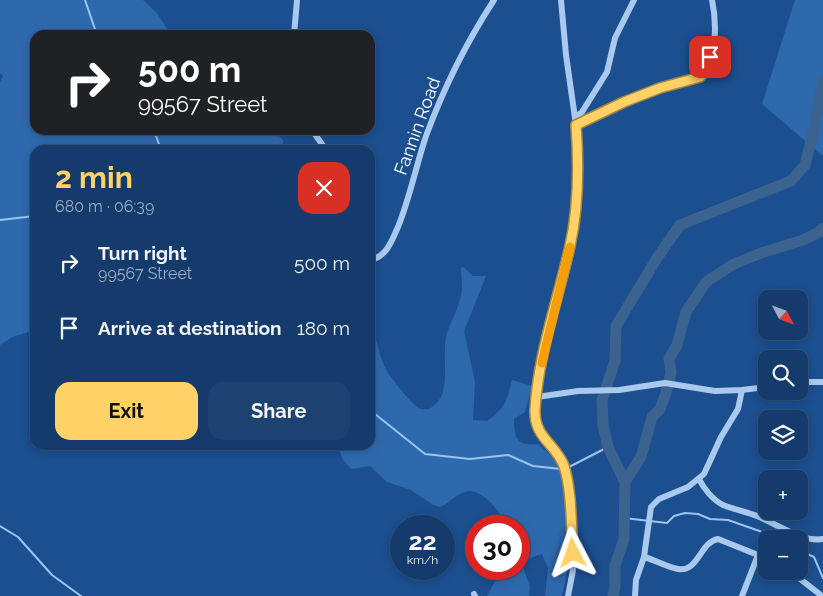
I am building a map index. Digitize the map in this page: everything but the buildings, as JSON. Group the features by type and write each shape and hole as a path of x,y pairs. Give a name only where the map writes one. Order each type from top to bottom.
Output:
{"street":[{"path":"294,30 297,0"},
{"name":"Fannin Road","path":"375,258 382,255 401,219 426,136 451,75 463,51 494,0"},
{"path":"561,0 566,55 576,122 579,181 571,244 540,374 536,421 540,434 558,456 566,477 573,553 573,570 568,596"},
{"path":"576,122 607,72 615,38 634,0"},
{"path":"576,122 660,88 700,77 704,73 715,42 715,16 712,0"},
{"path":"808,382 823,382"},
{"path":"537,397 578,391 605,391 668,383 704,390 758,388"},
{"path":"635,596 636,577 644,557 651,507 659,499 688,487 700,479 738,410 742,390"},
{"path":"700,479 706,490 722,504 759,516 791,532 818,540 823,539"},
{"path":"644,557 676,569 684,569 693,564 708,543 718,539 758,555 742,596"},
{"path":"802,580 822,596"}],"shaded area":[{"path":"0,0 143,0 157,13 168,30 30,30 30,135 278,135 283,140 282,145 30,145 30,332 12,337 0,345 0,82 3,76 0,73"},
{"path":"795,0 823,0 823,156 762,104"},
{"path":"463,267 473,276 486,276 464,331 475,382 473,420 487,421 502,408 507,399 512,380 532,386 525,412 514,419 516,436 518,440 525,444 538,444 555,459 562,472 570,556 562,596 545,596 548,568 542,554 530,558 530,515 500,515 485,497 469,491 461,493 440,507 433,505 411,490 387,482 370,466 351,469 343,460 339,450 375,450 375,336 387,371 407,397 419,408 427,409 434,406 442,395 445,374 446,338 462,289 461,268"},
{"path":"496,580 528,580 530,587 529,596 487,596"}],"waterway":[{"path":"85,0 95,30"},
{"path":"613,596 615,566 624,539 625,482 608,447 603,425 602,400 615,361 616,326 657,258 680,225 791,181 805,165 823,82"},
{"path":"156,135 159,145"},
{"path":"0,220 30,217"},
{"path":"625,482 641,457 652,417 660,409 666,393 671,373 669,359 677,345 686,312 706,282 732,265 761,253 803,240 823,228"},
{"path":"375,414 425,454 470,459 508,455 533,466 561,469"},
{"path":"569,467 608,447"},
{"path":"624,518 667,523 674,516 685,513 698,514 710,519 728,520 758,531"},
{"path":"0,526 18,537 52,575 81,596"},
{"path":"808,554 814,557 823,578"}],"slow traffic":[{"path":"542,363 570,247"}],"route":[{"path":"573,553 566,477 563,465 540,434 535,411 540,374 571,244 579,181 576,125 639,96 700,77 704,73 710,57"}]}
